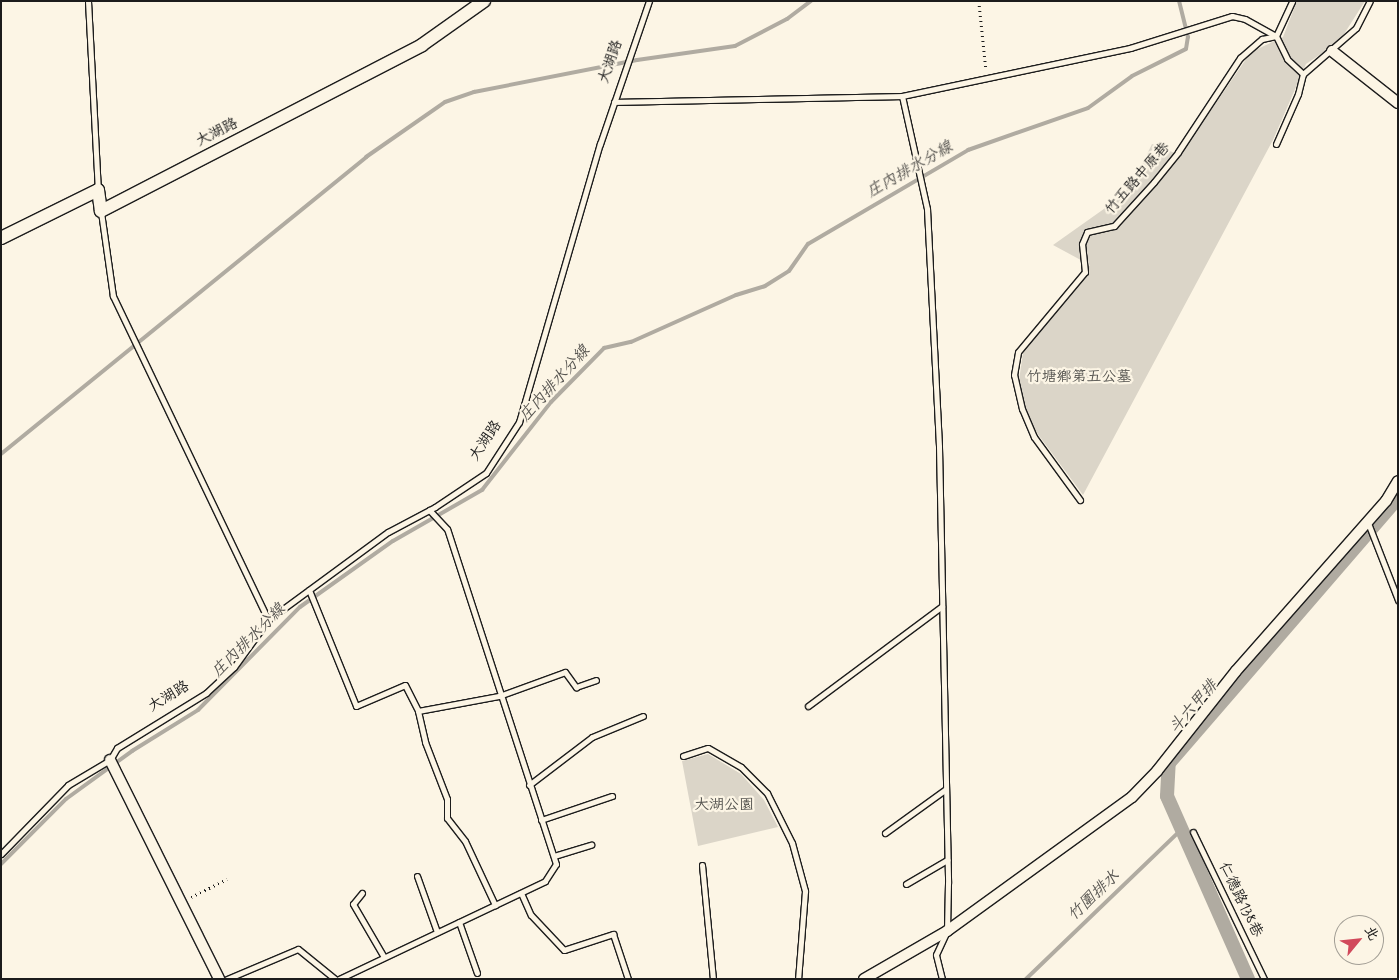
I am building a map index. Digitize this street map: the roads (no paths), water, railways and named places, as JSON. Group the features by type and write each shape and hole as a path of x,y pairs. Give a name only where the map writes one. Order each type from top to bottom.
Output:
{"street":[{"name":"大湖路","path":"101,211 422,45 484,1"},
{"path":"1332,51 1398,103"},
{"path":"1,238 98,190 101,211"},
{"path":"864,979 947,931 1132,796 1157,771 1236,671 1386,501 1398,481"},
{"path":"110,760 183,901 219,979"}],"lane":[{"path":"88,1 98,190"},
{"name":"大湖路","path":"1,854 68,785 110,760 117,748 206,694 234,667 268,620 388,532 429,510 486,473 519,422 614,102 649,1"},
{"path":"1276,36 1292,1"},
{"path":"1276,144 1298,94 1303,74 1332,51 1356,28 1370,1"},
{"path":"614,102 902,96 1130,48 1232,16 1245,19 1276,36 1287,59 1303,74"},
{"name":"竹五路中原巷","path":"1080,500 1034,437 1022,409 1014,375 1018,352 1085,272 1082,244 1087,232 1114,226 1178,152 1240,58 1262,39 1276,36"},
{"path":"902,96 927,209 939,447 947,931 936,955 942,979"},
{"path":"101,211 113,296 268,620"},
{"path":"227,979 298,949 337,979 545,881 556,864 499,696 447,529 429,510"},
{"path":"1368,522 1398,600"},
{"path":"309,590 356,706 405,685 418,711 424,742 447,799 447,818 465,842 495,905"},
{"path":"808,706 942,606"},
{"path":"418,711 499,696 566,672 576,687 596,680"},
{"path":"529,785 592,737 643,716"},
{"path":"683,756 708,748 741,767 767,793 792,843 805,891 798,979"},
{"path":"885,833 946,790"},
{"path":"541,820 612,796"},
{"name":"仁德路138巷","path":"1193,832 1264,979"},
{"path":"554,856 591,844"},
{"path":"906,884 947,860"},
{"path":"702,865 713,979"},
{"path":"417,876 437,932"},
{"path":"362,893 353,904 384,957"},
{"path":"521,893 531,915 564,950 613,934 628,979"},
{"path":"459,922 477,973"}],"waterway":[{"path":"1,454 366,157 445,102 474,92 637,60 735,46 787,19 811,1"},
{"name":"庄內排水分線","path":"1,864 66,799 132,751 198,710 300,607 393,541 482,490 551,402 604,348 631,342 736,295 765,286 789,271 808,244 968,150 1088,108 1132,76 1186,49 1188,37 1179,1"},
{"name":"斗六甲排","path":"1248,979 1167,796 1169,763 1398,498"},
{"name":"竹圍排水","path":"1026,979 1180,831"}],"park label":[{"name":"竹塘鄉第五公墓","path":"1079,378"},
{"name":"大湖公園","path":"724,806"}]}
